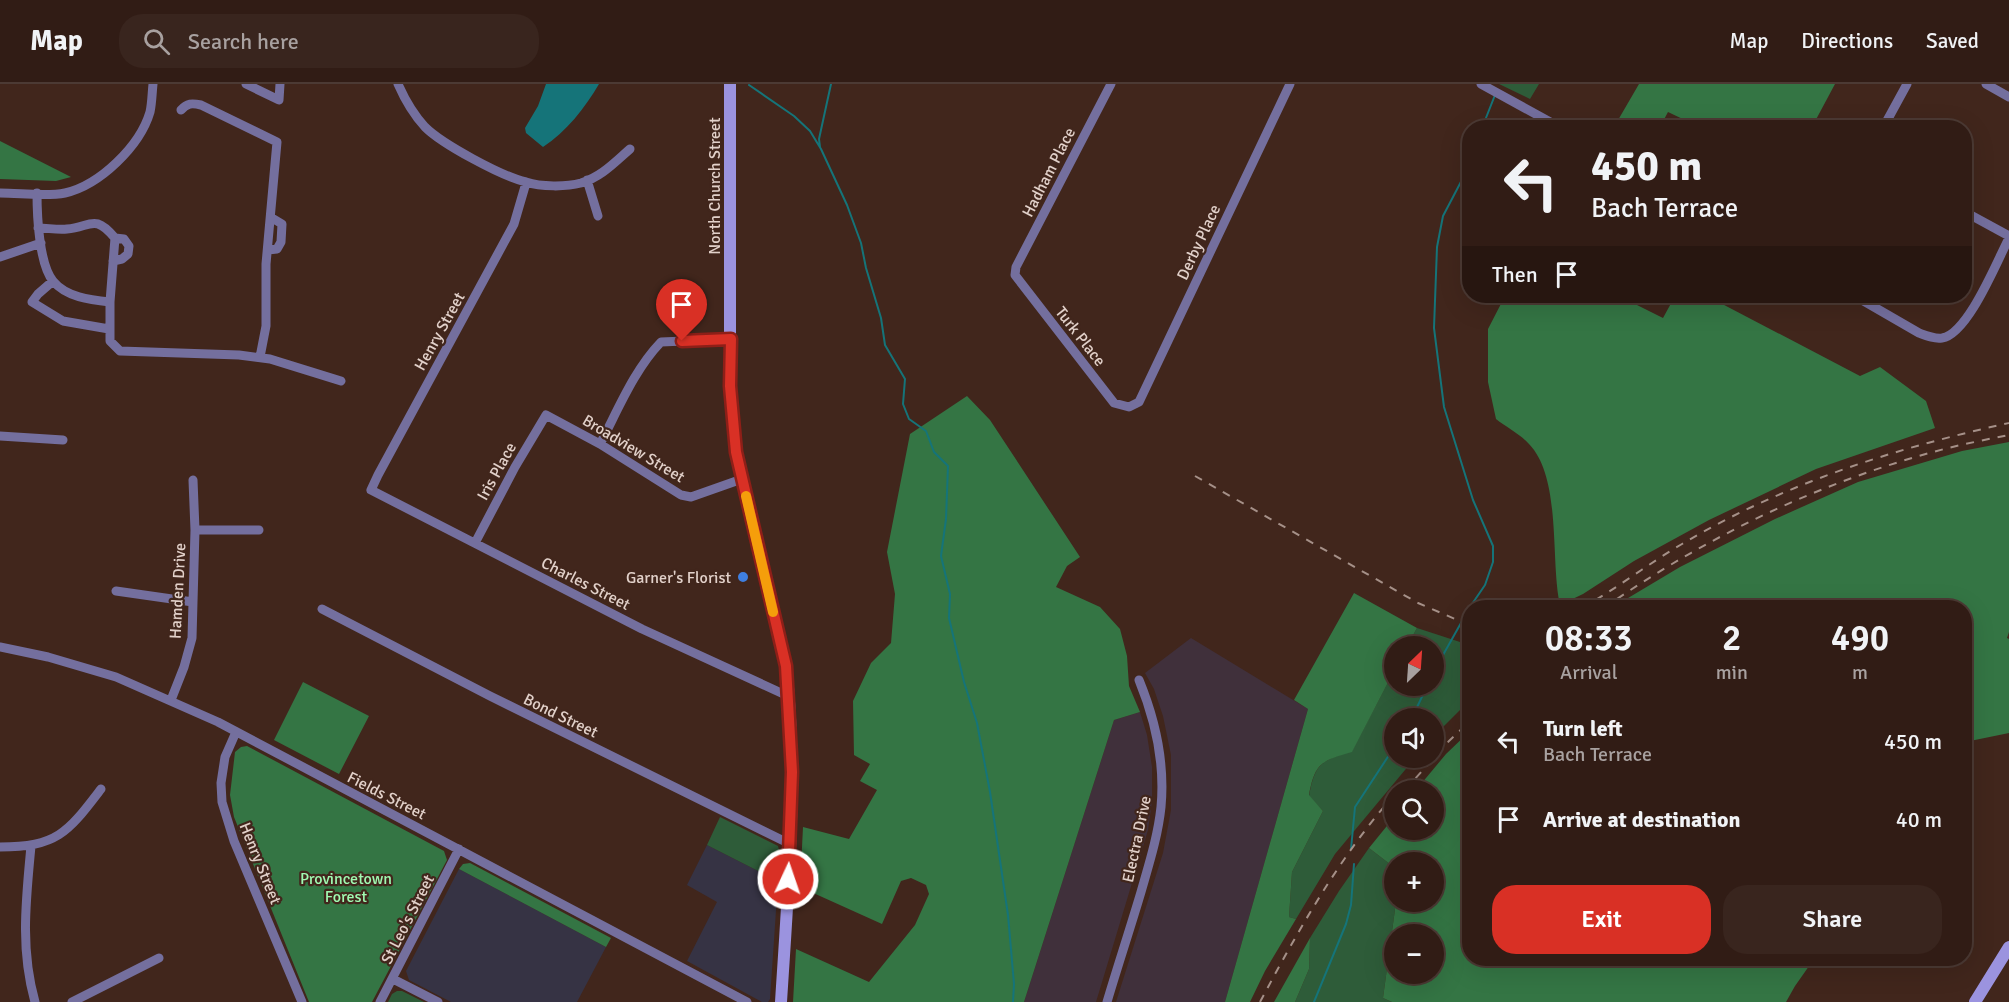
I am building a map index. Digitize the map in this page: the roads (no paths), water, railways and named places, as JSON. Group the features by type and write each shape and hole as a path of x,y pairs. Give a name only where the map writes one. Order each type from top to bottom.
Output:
{"main road":[{"name":"North Church Street","path":"730,84 731,396 736,452 786,666 789,697 792,772 782,1002"},
{"path":"1975,1002 2009,947"}],"street":[{"path":"0,193 66,193 97,179 128,152 150,112 153,84"},
{"path":"246,84 279,100 280,84"},
{"path":"398,84 410,109 426,128 450,146 526,183 579,184 599,176 630,149"},
{"name":"Hadham Place","path":"1015,275 1016,267 1111,84"},
{"name":"Derby Place","path":"1129,407 1139,402 1290,84"},
{"path":"1481,84 1546,120"},
{"path":"1887,120 1907,84"},
{"path":"1986,84 2009,97"},
{"path":"181,110 185,105 201,105 277,142 268,250 266,326 260,357"},
{"path":"587,180 598,216"},
{"name":"Henry Street","path":"371,490 514,224 526,183"},
{"path":"37,193 38,228 46,266 53,282 74,296 110,302"},
{"path":"1867,303 1930,337 1943,338 1963,324 2009,237 1972,216"},
{"path":"38,228 68,229 90,222 98,223 109,230 115,238 110,302 110,341 120,351 260,357 341,381"},
{"path":"113,261 122,259 128,254 129,246 124,239 115,238"},
{"path":"0,257 41,243"},
{"name":"Turk Place","path":"1015,275 1114,403 1129,407"},
{"path":"53,282 32,302 63,321 110,329"},
{"path":"600,444 642,366 662,342 731,339"},
{"name":"Broadview Street","path":"546,415 600,444 681,495 691,498 742,479"},
{"name":"Iris Place","path":"475,543 515,467 546,415"},
{"path":"0,435 63,440"},
{"name":"Hamden Drive","path":"171,700 192,638 194,480"},
{"name":"Charles Street","path":"371,490 642,628 789,697"},
{"path":"195,530 260,530"},
{"path":"116,591 193,602"},
{"name":"Bond Street","path":"322,609 490,696 790,844"},
{"name":"Fields Street","path":"0,647 48,657 116,677 218,722 747,1002"},
{"name":"Electra Drive","path":"1107,1002 1151,857 1161,805 1161,770 1154,728 1139,680"},
{"name":"Henry Street","path":"236,732 225,757 221,783 222,802 234,841 302,1002"},
{"path":"0,847 42,844 62,834 80,816 101,789"},
{"path":"31,846 24,953 35,1002"},
{"name":"St Leo's Street","path":"380,1002 459,849"},
{"path":"72,1002 159,958"},
{"path":"393,979 438,1002"}],"water":[{"path":"546,84 599,84 574,119 543,147 526,133 525,128 538,106"}],"waterway":[{"path":"820,147 819,139 831,84"},
{"path":"749,85 794,116 810,131 821,149 847,205 861,243 881,318 885,345 905,379 903,404 909,419 926,431 934,452 948,466 946,519 941,556 950,594 949,618 964,682 977,723 990,792 1008,915 1014,984 1013,1002"},
{"path":"1485,120 1495,95"},
{"path":"1462,180 1443,216 1437,247 1434,328 1444,407 1473,500 1493,546 1493,562 1485,585 1475,600"},
{"path":"1444,653 1462,621"},
{"path":"1417,708 1422,696"},
{"path":"1351,849 1355,807 1384,763"},
{"path":"1314,1002 1346,924 1351,905 1354,864"}],"railway":[{"path":"1595,600 1682,544 1760,503 1882,456 2009,423"},
{"path":"1616,600 1721,536 1804,497 1889,465 1942,449 2009,435"},
{"path":"1195,476 1418,603 1462,620"},
{"path":"1414,780 1462,729"},
{"path":"1260,1002 1305,920 1338,868 1384,807"}],"place":[{"name":"Garner's Florist","path":"743,577"}],"park label":[{"name":"Provincetown Forest","path":"346,887"}]}
